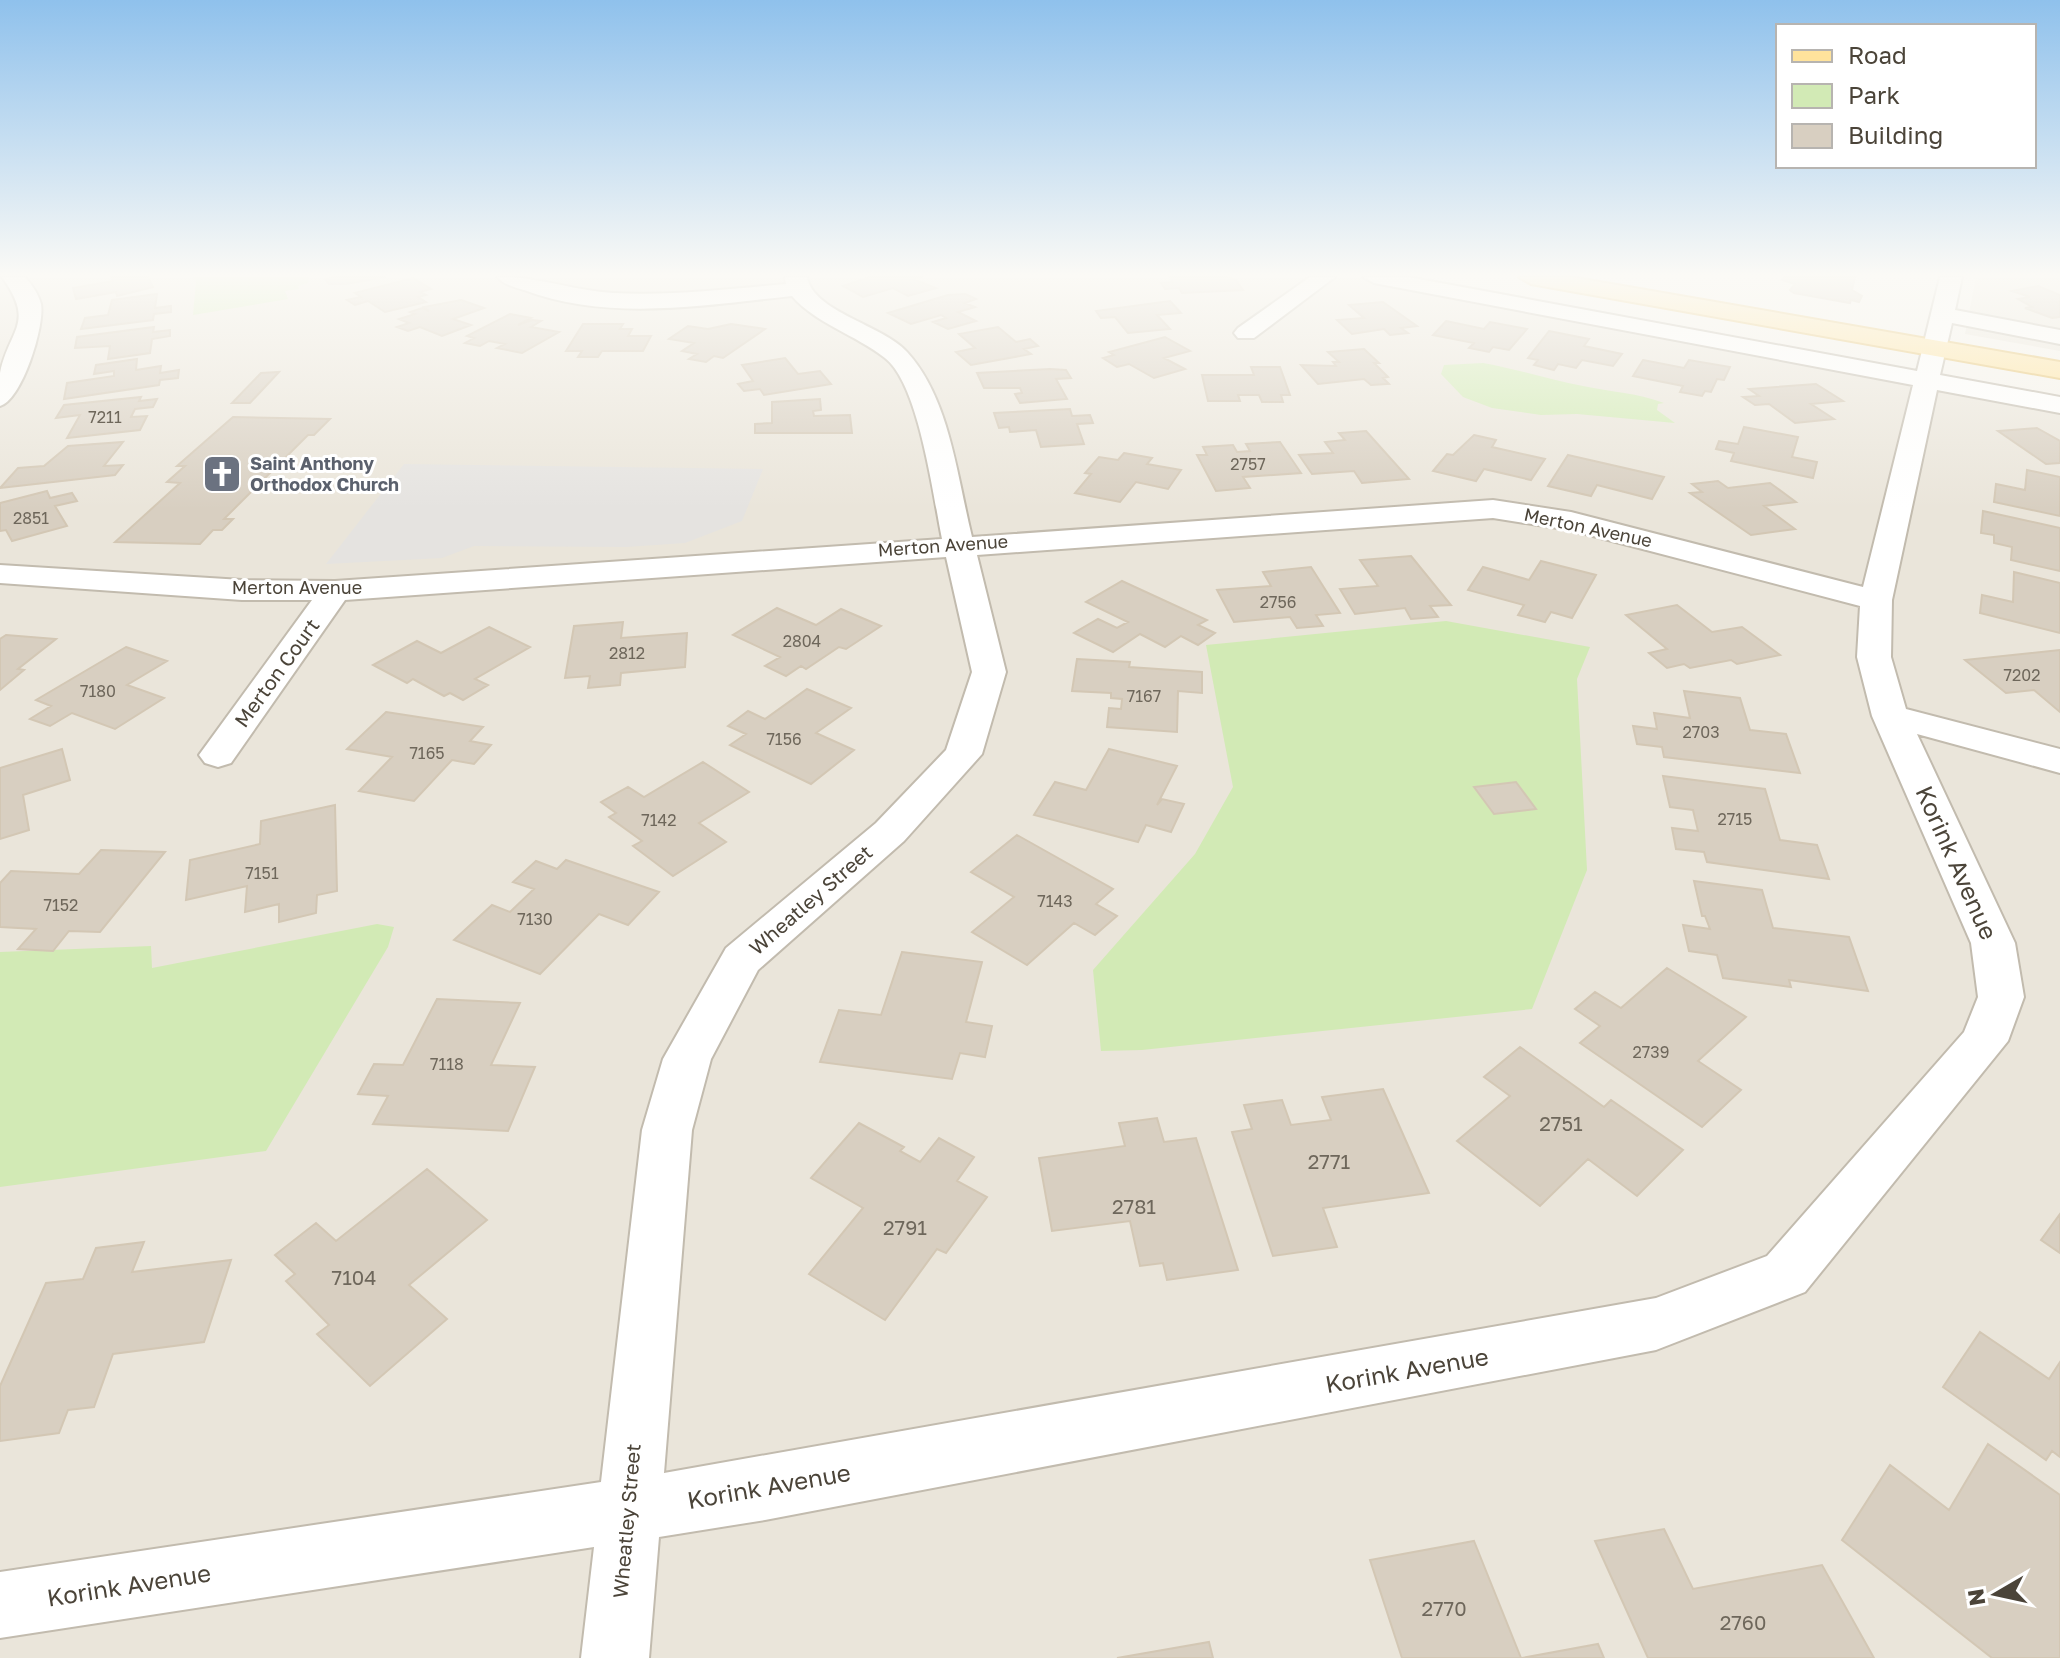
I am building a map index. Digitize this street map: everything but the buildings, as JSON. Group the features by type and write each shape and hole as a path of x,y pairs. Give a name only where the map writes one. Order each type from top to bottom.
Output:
{"main road":[{"path":"1970,354 2060,370"}],"street":[{"path":"0,398 18,354"},
{"name":"Wheatley Street","path":"615,1658 667,1130 687,1059 742,959 890,832 963,754 989,672 924,398 896,354"},
{"name":"Korink Avenue","path":"0,1605 781,1486 1656,1324 1786,1274 1984,1041 2001,997 1993,943 1890,716 1874,657 1876,600 1932,354"},
{"path":"1947,354 2060,405"},
{"name":"Merton Avenue","path":"0,574 242,590 335,591 959,544 1493,509 1571,521 1876,600"},
{"name":"Merton Court","path":"218,755 335,591"},
{"path":"1890,716 2060,761"}],"shaded area":[{"path":"0,354 1833,354 2060,397 2060,1658 0,1658"},
{"path":"404,464 763,469 742,521 685,543 626,547 474,546 442,558 326,564"}],"green space":[{"path":"1483,363 1664,403 1658,404 1657,410 1675,423 1577,414 1541,415 1492,408 1463,397 1441,374 1444,365"},
{"path":"1446,621 1590,647 1577,679 1587,870 1532,1009 1142,1050 1101,1051 1093,970 1195,854 1233,787 1206,645"},
{"path":"377,924 394,927 388,947 266,1151 0,1187 0,952 151,946 152,968"}],"place":[{"name":"Saint Anthony Orthodox Church","path":"222,474"}]}
